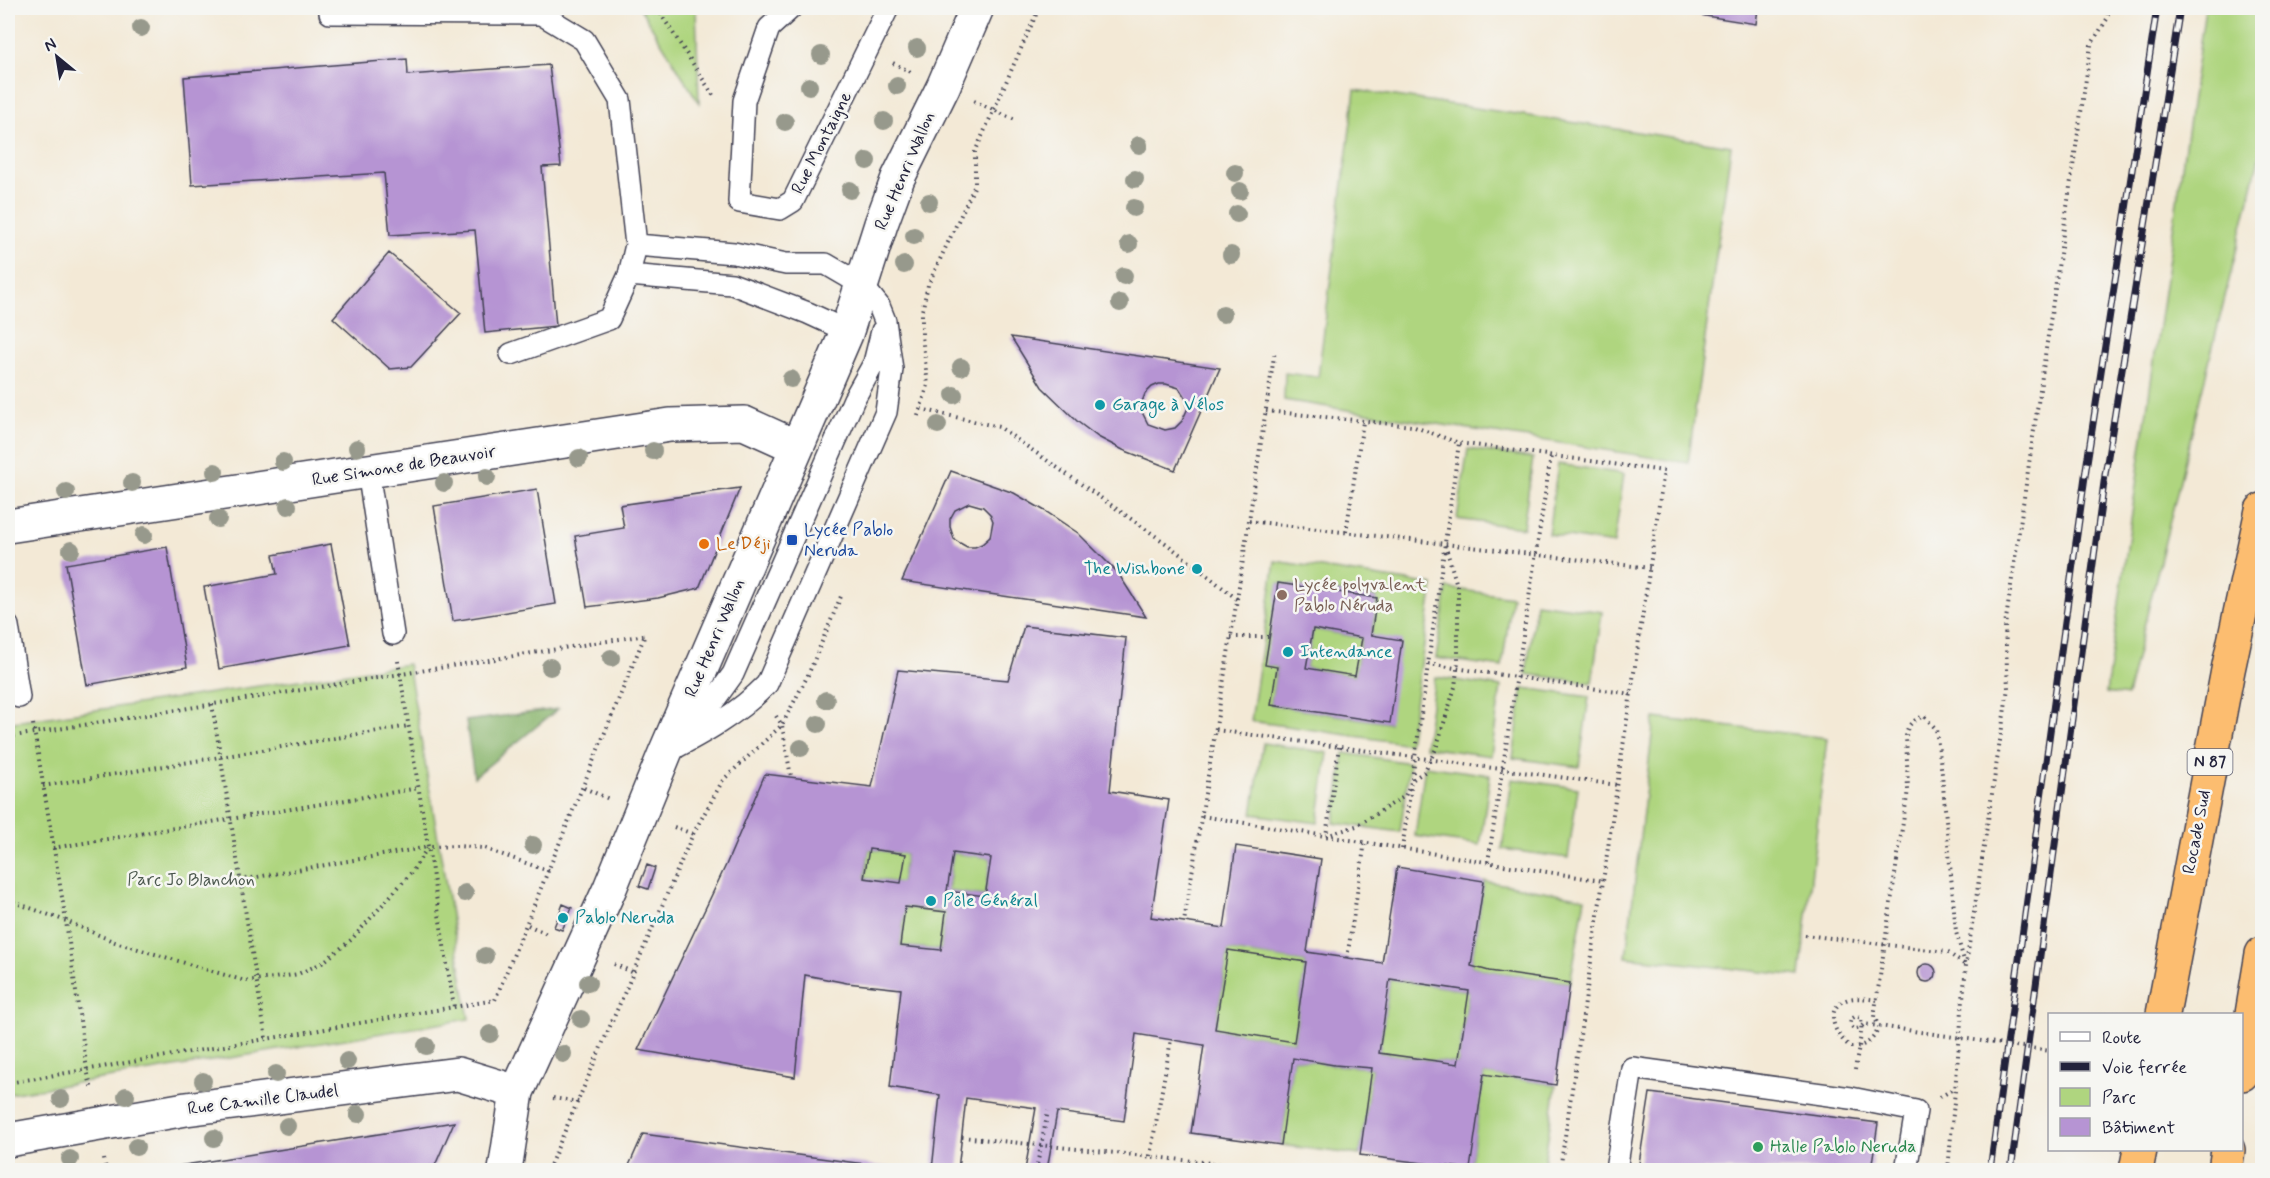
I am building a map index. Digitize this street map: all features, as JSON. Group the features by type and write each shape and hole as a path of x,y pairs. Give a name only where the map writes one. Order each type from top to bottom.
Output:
{"highway":[{"name":"Rocade Sud","path":"2163,1013 2228,670 2262,510"},
{"path":"2243,1063 2262,954"},
{"path":"2136,1170 2140,1151"},
{"path":"2225,1170 2228,1151"}],"street":[{"name":"Rue Henri Wallon","path":"505,1170 517,1092 610,888 665,753 847,331 898,178 943,87 977,8"},
{"name":"Rue Simone de Beauvoir","path":"8,526 670,425 744,423 797,447"},
{"name":"Rue Camille Claudel","path":"8,1140 186,1109 458,1074 517,1092"}],"lane":[{"name":"Rue Montaigne","path":"791,8 769,28 744,101 739,202 780,209 793,201 888,8"},
{"path":"330,13 541,14 584,40 620,100 636,245 629,275 609,319 511,354"},
{"path":"636,245 734,253 786,264 826,264 861,285 879,306 885,321 892,369 886,412 767,684 753,699 705,732 665,753"},
{"path":"629,275 732,284 808,313 847,331"},
{"path":"665,753 702,717 733,674 854,399 873,363 885,321"},
{"path":"368,471 393,634"},
{"path":"8,626 19,697"},
{"path":"1616,1170 1632,1068 1851,1098 1916,1111 1906,1170"}],"path":[{"path":"657,8 742,139"},
{"path":"975,185 975,152 1039,8"},
{"path":"1948,1170 1966,965 2008,687 2005,626 2091,45 2107,19 2109,8"},
{"path":"1184,922 1238,599 1275,350"},
{"path":"913,411 921,409 999,427 1167,543 1238,599"},
{"path":"1266,411 1412,426 1459,443 1664,471 1560,1170"},
{"path":"1346,532 1363,422"},
{"path":"1402,849 1459,443"},
{"path":"1488,862 1551,456"},
{"path":"1249,521 1650,568"},
{"path":"1326,836 1356,826 1405,795 1412,780 1424,772 1432,760 1455,687 1457,668 1458,589 1445,544"},
{"path":"393,634 454,1007"},
{"path":"8,737 645,635 495,1000 8,1083"},
{"path":"1231,637 1269,637"},
{"path":"1428,664 1631,694"},
{"path":"19,697 32,718 92,1090"},
{"path":"212,704 266,1039"},
{"path":"1877,1000 1861,998 1847,1000 1840,1004 1833,1017 1834,1027 1838,1036 1851,1047 1867,1043 1876,1035 1879,1026 1874,1017 1877,1000 1908,790 1906,733 1909,725 1915,719 1924,716 1936,729 1956,932 1966,965"},
{"path":"43,786 409,726"},
{"path":"1216,730 1617,785"},
{"path":"1326,836 1340,747"},
{"path":"53,848 418,788"},
{"path":"1202,816 1603,881"},
{"path":"1347,958 1365,842"},
{"path":"240,880 428,847 458,846 483,848 549,871"},
{"path":"8,900 115,942 245,981 256,980 298,974 322,963 351,940 376,914 411,873 428,847"},
{"path":"1805,935 1947,952 1966,965"},
{"path":"1851,1098 1860,1031 1862,1024 1861,1018 1856,1016 1851,1019 1850,1024 1854,1029 1858,1029 1861,1027 1864,1024 2048,1051"},
{"path":"1150,1156 1171,1040"},
{"path":"1036,1170 1048,1111"},
{"path":"962,1137 1279,1170"},
{"path":"1222,1170 1223,1164"}],"green space":[{"path":"640,8 696,8 699,103"},
{"path":"2205,8 2262,8 2262,146 2127,696 2106,693"},
{"path":"1355,90 1731,146 1688,463 1284,400 1285,373 1318,377"},
{"path":"1468,449 1533,458 1523,528 1457,519"},
{"path":"1558,464 1624,474 1614,544 1548,534"},
{"path":"1275,561 1433,585 1409,744 1251,721","holes":["1279,583 1377,598 1371,635 1389,723 1271,705 1277,667 1266,665"]},
{"path":"1447,588 1512,597 1502,667 1436,658"},
{"path":"1536,603 1602,612 1592,683 1526,674"},
{"path":"1313,629 1362,638 1355,676 1306,668"},
{"name":"Parc Jo Blanchon","path":"408,664 469,1019 8,1094 8,723"},
{"path":"1435,677 1501,687 1491,756 1425,747"},
{"path":"1523,688 1589,697 1579,767 1513,758"},
{"path":"558,709 474,777 466,721"},
{"path":"1654,718 1827,738 1800,976 1626,957"},
{"path":"1263,743 1328,753 1318,823 1252,814"},
{"path":"1344,753 1410,763 1400,832 1334,823"},
{"path":"1425,766 1490,775 1480,845 1415,836"},
{"path":"1512,779 1578,788 1568,858 1502,849"},
{"path":"869,849 906,854 901,883 865,878"},
{"path":"953,853 991,858 985,896 948,891"},
{"path":"1484,881 1585,898 1570,983 1489,971 1471,966"},
{"path":"905,907 946,912 941,950 900,946"},
{"path":"1228,950 1306,962 1294,1042 1215,1029"},
{"path":"1390,979 1469,991 1458,1064 1379,1053"},
{"path":"1293,1058 1372,1068 1360,1155 1281,1145"},
{"path":"1484,1074 1556,1085 1543,1170 1470,1169"}],"building":[{"path":"1655,8 1758,8 1756,24"},
{"path":"407,59 408,75 549,65 561,166 542,167 556,326 485,333 475,230 390,235 384,173 192,185 184,77"},
{"path":"389,253 461,313 411,367 390,369 333,318"},
{"name":"Garage à Vélos","path":"1011,337 1220,368 1175,470 1123,450 1098,437 1078,422 1042,387","holes":["1166,384 1179,388 1186,399 1188,408 1182,421 1175,428 1165,430 1148,424 1142,412 1142,402 1145,394 1152,387"]},
{"path":"951,471 1014,493 1078,533 1118,573 1146,617 902,581","holes":["969,503 983,507 993,521 990,537 975,547 967,547 954,539 950,519 955,510"]},
{"path":"740,488 699,588 658,598 587,607 575,536 624,528 620,505"},
{"path":"537,489 556,604 453,621 434,506"},
{"path":"331,544 350,645 219,669 204,587 277,574 273,555"},
{"path":"167,547 187,667 87,685 66,564"},
{"name":"Intendance","path":"1278,583 1377,598 1371,635 1402,640 1390,723 1271,705 1277,667 1265,665","holes":["1313,629 1362,638 1355,676 1306,668"]},
{"name":"Pôle Général","path":"1024,626 1126,638 1110,791 1169,800 1151,917 1224,928 1236,846 1321,859 1307,952 1382,963 1397,867 1484,881 1471,966 1489,971 1570,983 1556,1085 1484,1074 1470,1169 1360,1155 1372,1068 1293,1058 1281,1145 1191,1133 1204,1045 1136,1034 1124,1121 1057,1112 1047,1170 1025,1170 1036,1108 966,1098 958,1170 932,1170 940,1095 890,1087 901,989 847,983 805,975 795,1077 638,1050 726,865 765,774 872,787 898,670 1008,680","holes":["869,849 906,854 901,883 864,878","953,853 991,858 985,896 947,891","905,907 946,912 941,950 900,946","1228,950 1306,962 1294,1042 1215,1029","1390,979 1469,991 1458,1064 1379,1053"]},
{"name":"Pablo Neruda","path":"647,865 655,868 648,889 639,886"},
{"name":"Pablo Neruda","path":"563,904 572,908 562,930 554,927"},
{"path":"1923,964 1931,964 1936,969 1934,980 1923,982 1918,977 1918,969"},
{"name":"Halle Pablo Neruda","path":"1650,1093 1878,1123 1871,1170 1638,1170"},
{"path":"454,1122 433,1170 160,1170 160,1169"},
{"path":"643,1134 901,1169 901,1170 627,1170"}],"railway":[{"path":"1990,1170 2086,469 2157,8"},
{"path":"2011,1170 2105,475 2180,8"}],"place":[{"name":"Garage à Vélos","path":"1100,405"},
{"name":"Lycée Pablo Neruda","path":"792,540"},
{"name":"Le Déji","path":"704,544"},
{"name":"The Wishbone","path":"1197,569"},
{"name":"Lycée polyvalent Pablo Néruda","path":"1282,595"},
{"name":"Intendance","path":"1288,652"},
{"name":"Pôle Général","path":"931,901"},
{"name":"Pablo Neruda","path":"563,918"},
{"name":"Halle Pablo Neruda","path":"1758,1147"}]}
